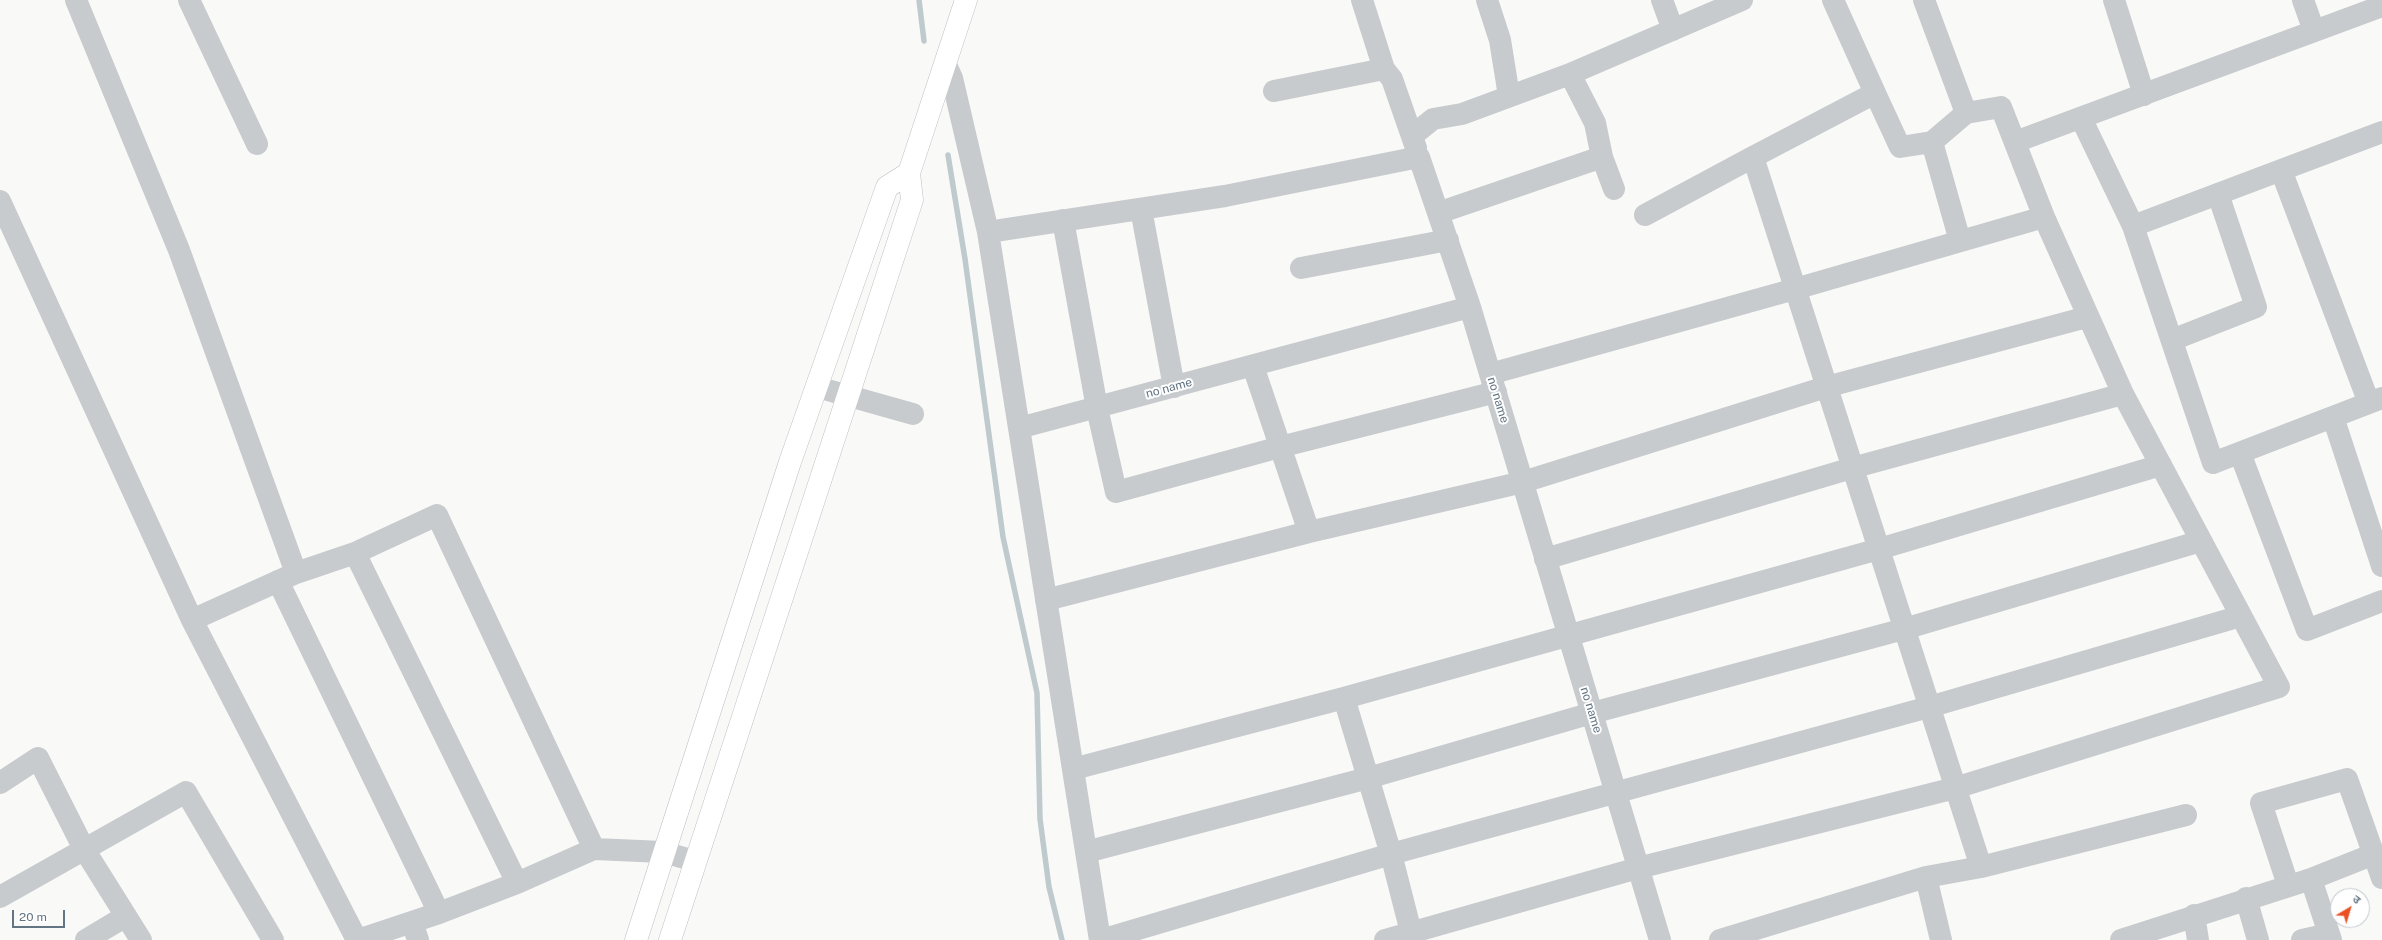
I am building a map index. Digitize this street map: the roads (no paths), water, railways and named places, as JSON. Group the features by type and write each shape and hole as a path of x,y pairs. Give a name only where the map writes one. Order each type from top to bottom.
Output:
{"main road":[{"path":"670,940 912,200 909,173 946,65 966,0"},
{"path":"636,940 715,693 817,387 887,187 909,173"},
{"path":"715,693 746,704"}],"street":[{"path":"76,0 179,250 287,577 439,913"},
{"path":"189,0 256,144"},
{"path":"1362,0 1384,69 1392,79 1470,307"},
{"path":"1488,0 1500,40 1509,96"},
{"path":"1662,0 1673,30"},
{"path":"1412,136 1433,119 1462,114 1570,74 1742,0"},
{"path":"1385,940 1412,937 1638,868 1956,788 2279,687 2123,394 2087,317 2044,217 2001,106 1966,113 1932,142 1900,147 1833,0"},
{"path":"1924,0 1966,113"},
{"path":"2114,0 2144,94"},
{"path":"2303,0 2314,31"},
{"path":"2015,142 2314,31 2352,8 2382,6"},
{"path":"946,65 952,78 988,232 1101,940 1391,854 1615,791 1929,708 2241,616"},
{"path":"1274,91 1384,69"},
{"path":"1570,74 1595,123 1602,157 1614,189"},
{"path":"1645,215 1875,93"},
{"path":"2081,118 2133,226 2214,463 2375,400 2281,170"},
{"path":"2133,226 2382,132"},
{"path":"1932,142 1960,241"},
{"path":"988,232 1225,196 1419,157"},
{"path":"1438,213 1602,157"},
{"path":"1753,157 1981,867"},
{"path":"2172,340 2256,307 2218,194"},
{"path":"0,201 192,620 358,940 415,931 439,913 518,883 594,849 663,852 695,861"},
{"path":"1141,209 1174,387"},
{"path":"1062,220 1097,408 1116,492 1280,447 1493,383 1795,289 2044,217"},
{"path":"1301,268 1448,240"},
{"name":"no name","path":"1019,428 1470,307 1660,940"},
{"path":"1046,600 1308,532 1523,482 1826,387 2087,317"},
{"path":"1253,366 1308,532"},
{"path":"817,387 913,414"},
{"path":"1546,559 1852,468 2123,394"},
{"path":"2333,416 2382,566"},
{"path":"2240,453 2307,630 2382,601"},
{"path":"1073,769 1344,698 1879,549 2161,465"},
{"path":"192,620 287,577 355,553 437,515 594,849"},
{"path":"1086,852 1368,778 1592,713 1904,629 2201,541"},
{"path":"355,553 518,883"},
{"path":"1344,698 1391,854 1412,937"},
{"path":"0,783 38,758 84,850 141,940"},
{"path":"2288,885 2261,803 2347,779 2382,878"},
{"path":"0,897 186,792 268,938"},
{"path":"1720,940 1926,877 1981,867 2186,816"},
{"path":"2121,940 2311,878 2374,854"},
{"path":"1926,877 1941,940"},
{"path":"2302,940 2330,937 2311,878"},
{"path":"2246,898 2258,940"},
{"path":"86,940 126,916"},
{"path":"2194,916 2198,940"}],"waterway":[{"path":"919,0 924,41"},
{"path":"948,155 965,259 1003,537 1037,693 1040,819 1049,887 1062,940"}]}
